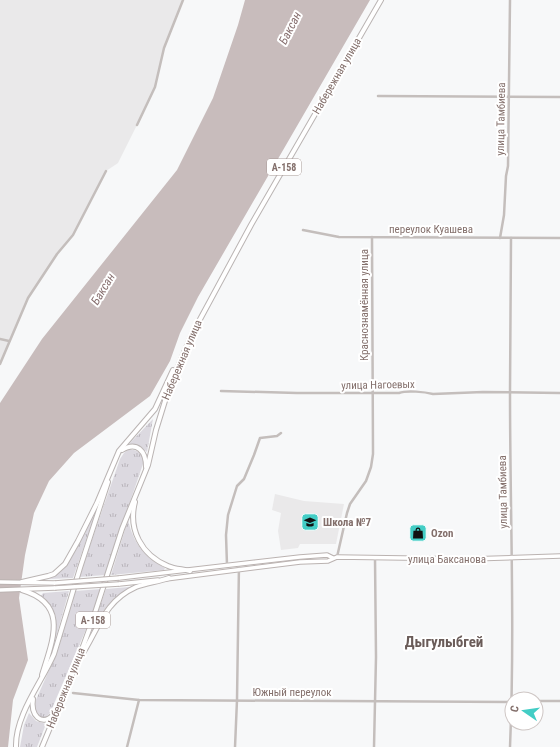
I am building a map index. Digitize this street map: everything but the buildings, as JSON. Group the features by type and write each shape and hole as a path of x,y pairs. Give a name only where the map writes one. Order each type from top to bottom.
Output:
{"main road":[{"name":"Набережная улица","path":"42,747 55,712 78,660 93,619 122,529 146,471 163,405 191,336 251,225 381,0"},
{"name":"А-158","path":"16,747 20,723 54,654 80,568 106,491 110,474 119,451 156,409 191,336"},
{"path":"119,451 128,447 140,449 146,459 146,471"},
{"path":"22,582 54,574 65,564 78,541 110,474"},
{"path":"138,490 132,519 141,544 150,554 165,565 190,571"},
{"name":"улица Баксанова","path":"0,582 56,583 190,571 227,565 327,555 335,558"},
{"name":"улица Баксанова","path":"0,590 119,584 335,558 512,558 560,556"},
{"path":"78,660 105,612 115,602 137,587 157,583 169,578"},
{"path":"22,590 34,593 44,600 50,608 54,621 52,640 40,682"},
{"path":"35,691 32,708 37,718 44,719 51,717 55,712"}],"street":[{"path":"137,125 155,87 164,48 183,0"},
{"name":"улица Тамбиева","path":"500,238 504,215 508,166 510,0"},
{"path":"378,96 560,97"},
{"path":"0,364 28,298 57,254 73,235 106,171"},
{"name":"переулок Куашева","path":"304,230 339,237 560,238"},
{"name":"Краснознамённая улица","path":"335,558 350,504 366,481 371,467 373,454 372,237"},
{"name":"улица Тамбиева","path":"511,238 510,393 512,691"},
{"path":"0,339 9,341"},
{"name":"улица Нагоевых","path":"221,391 297,393 399,393 406,391 434,394 560,393"},
{"path":"227,565 226,535 228,515 237,486 244,479 260,438 277,436 281,433"},
{"path":"374,747 376,657 375,558"},
{"path":"235,747 239,564"},
{"name":"Южный переулок","path":"73,693 139,700 374,700 504,702"},
{"path":"127,747 139,700"},
{"path":"544,701 560,701"},
{"name":"улица Тамбиева","path":"510,747 511,731"}],"shaded area":[{"path":"0,0 183,0 164,48 155,87 118,163 106,171 73,235 57,254 28,298 0,364"},
{"name":"Школа №7","path":"275,494 304,501 344,504 336,544 300,544 298,548 281,550 278,531 281,513 272,510"}],"green space":[{"path":"153,419 147,452 141,447 129,444"},
{"path":"128,450 139,452 144,461 105,575 79,577 120,459"},
{"path":"99,503 73,578 49,579 58,573 73,556"},
{"path":"128,520 133,536 140,548 165,568 164,570 111,575"},
{"path":"129,587 129,589 109,603 90,635 106,589"},
{"path":"101,589 87,627 50,713 46,717 41,717 34,711 35,702 58,650 75,591"},
{"path":"69,591 51,655 55,633 55,621 52,610 41,596 43,593"},
{"path":"29,713 36,721 46,724 37,747 20,747 24,725"}],"water":[{"name":"Баксан","path":"245,0 370,0 198,297 180,333 170,361 150,396 74,453 49,481 34,513 25,555 19,598 28,660 13,700 8,747 0,747 0,403 42,339 177,170 213,98"}],"place":[{"name":"Школа №7","path":"310,522"},
{"name":"Ozon","path":"418,533"}],"district":[{"name":"Дыгулыбгей","path":"444,642"}]}
